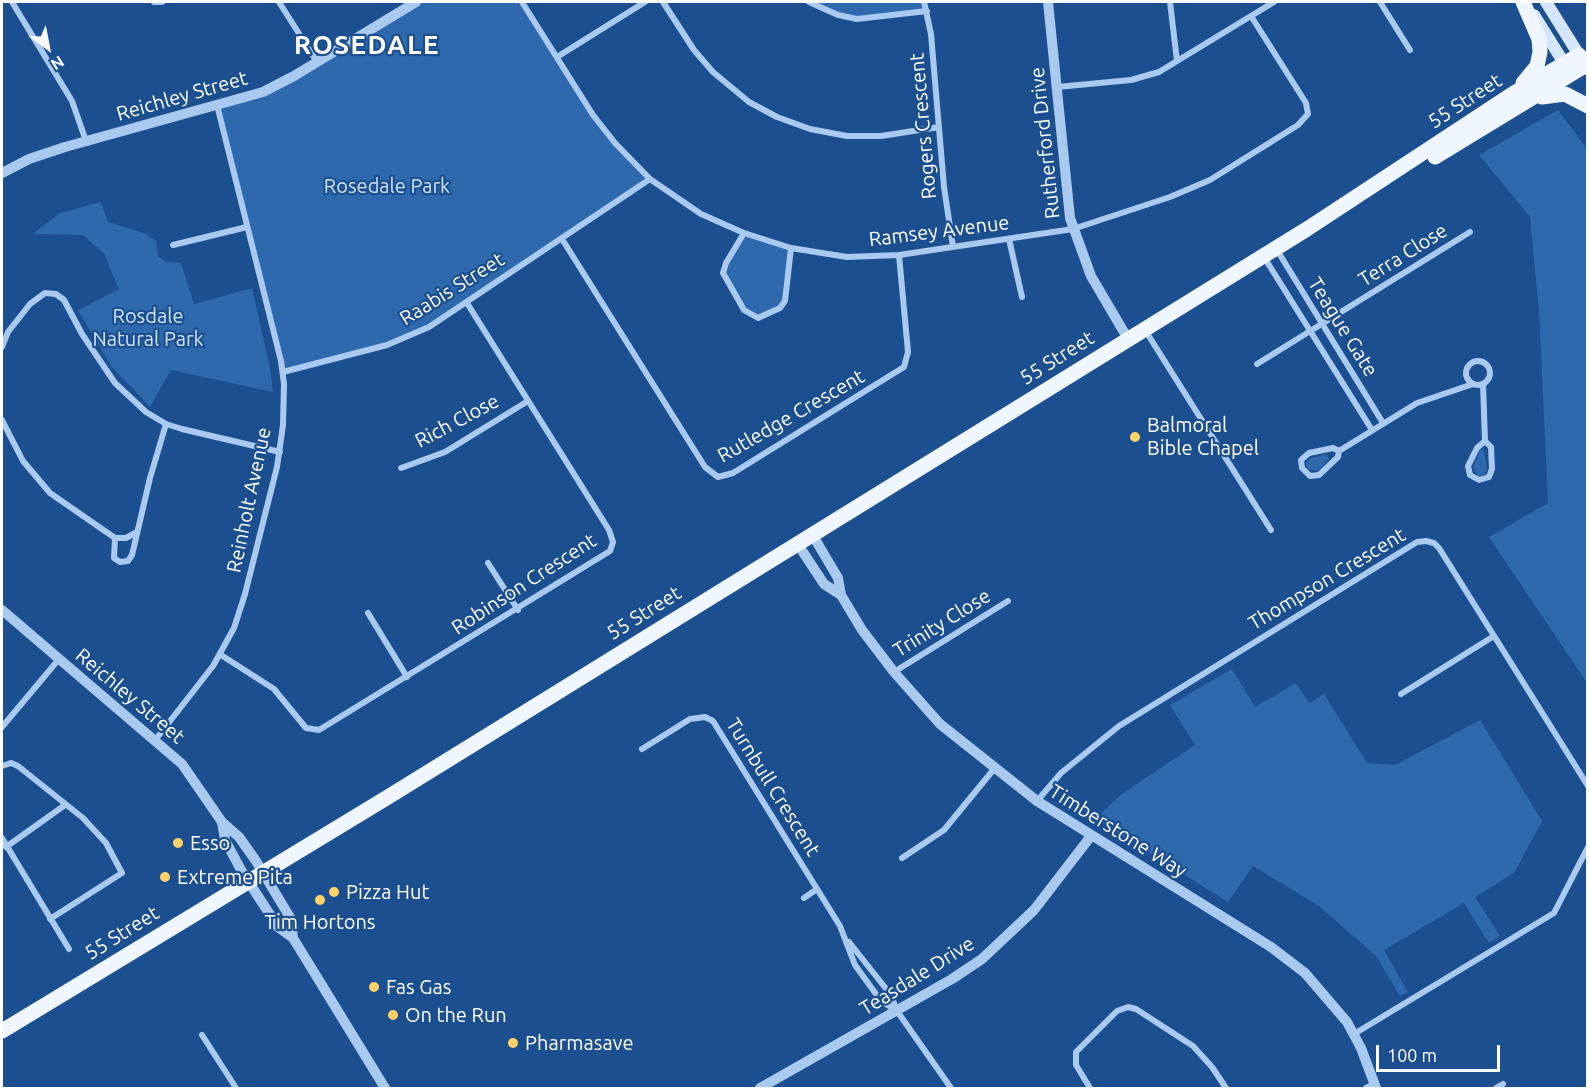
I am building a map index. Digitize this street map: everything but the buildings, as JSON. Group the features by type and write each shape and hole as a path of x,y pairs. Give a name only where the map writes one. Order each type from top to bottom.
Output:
{"main road":[{"path":"1524,2 1587,100"},
{"path":"1514,93 1537,66 1540,52 1539,39 1524,2"},
{"path":"1545,2 1585,61"},
{"name":"55 Street","path":"2,1031 388,797 1270,252 1514,93 1585,61"},
{"name":"55 Street","path":"1307,229 1373,194 1527,101 1568,68"},
{"path":"1527,101 1565,94 1587,106"}],"street":[{"path":"12,2 72,101 86,141"},
{"path":"154,2 162,2"},
{"path":"279,2 317,62"},
{"name":"Reichley Street","path":"3,168 45,153 272,88 415,2"},
{"name":"Ramsey Avenue","path":"522,2 602,128 650,179 692,208 744,233 791,248 847,257 899,255 1073,229 1198,186 1303,121 1308,114 1306,103 1251,16"},
{"path":"557,57 645,2"},
{"path":"663,2 694,50 713,72 749,102 777,117 810,129 847,136 881,136 939,127"},
{"path":"809,2 838,15 857,19 927,11"},
{"name":"Rogers Crescent","path":"924,2 927,11 953,247"},
{"name":"Rutherford Drive","path":"1048,2 1066,192 1073,229 1095,285 1128,339"},
{"path":"1170,2 1177,61"},
{"path":"1057,87 1140,78 1177,61 1274,2"},
{"path":"1380,2 1410,50"},
{"name":"Reinholt Avenue","path":"156,739 221,655 241,609 280,452 284,411 283,372 217,105"},
{"name":"Raabis Street","path":"283,372 400,340 429,327 650,179"},
{"path":"173,245 247,226"},
{"name":"Terra Close","path":"1257,364 1470,232"},
{"path":"744,233 726,263 723,273 744,310 758,318 780,308 785,302 791,248"},
{"name":"Rutledge Crescent","path":"562,239 705,467 711,474 723,477 904,367 908,352 899,255"},
{"path":"1009,239 1022,297"},
{"name":"Teague Gate","path":"1270,252 1322,324 1383,423"},
{"name":"Teague Gate","path":"1270,252 1310,331 1372,430"},
{"path":"2,347 13,324 30,304 45,293 56,294 64,300 82,334 115,383 137,404 166,424 280,452"},
{"name":"Robinson Crescent","path":"221,655 274,689 302,725 314,731 324,728 604,557 613,542 609,530 466,303"},
{"path":"1144,329 1271,530"},
{"path":"1339,451 1333,448 1309,453 1301,460 1302,468 1310,476 1319,475 1338,457 1339,451 1429,397 1473,384 1483,384 1489,378 1490,370 1485,363 1478,361 1470,364 1466,371 1467,379 1473,384"},
{"path":"1483,384 1485,441 1491,447 1492,472 1486,478 1479,480 1470,475 1468,468 1477,448 1485,441"},
{"name":"Rich Close","path":"401,468 445,452 528,401"},
{"path":"2,420 23,461 41,484 115,538 126,538 137,532"},
{"path":"115,538 114,558 118,562 125,562 132,555 166,424"},
{"name":"Timberstone Way","path":"812,534 838,578 841,595"},
{"name":"Thompson Crescent","path":"1036,801 1061,774 1119,726 1417,542 1430,541 1437,545 1587,786"},
{"name":"Timberstone Way","path":"797,543 825,584 841,595 894,672 940,724 1036,801 1288,959 1330,1000 1354,1034 1372,1087"},
{"path":"488,563 518,610"},
{"name":"Trinity Close","path":"894,672 1008,601"},
{"name":"Reichley Street","path":"2,610 156,739 191,775 222,822 239,837 262,872 291,919 293,938"},
{"path":"368,613 407,677"},
{"path":"1401,694 1494,636"},
{"path":"2,728 59,659"},
{"name":"Turnbull Crescent","path":"642,749 690,719 705,717 713,721 847,940 891,994 897,1011"},
{"path":"2,766 11,763 18,766 83,818 106,843 122,873 50,919"},
{"path":"902,858 944,830 994,769"},
{"path":"6,847 65,805"},
{"name":"Reichley Street","path":"222,822 225,840 248,880 278,927 293,938"},
{"name":"Teasdale Drive","path":"760,1089 952,979 1007,937 1049,892 1091,836"},
{"path":"2,838 69,949"},
{"path":"1354,1034 1554,913 1587,847"},
{"path":"804,898 817,890"},
{"path":"293,938 385,1089"},
{"name":"Turnbull Crescent","path":"847,940 861,974 881,1001 897,1011"},
{"path":"1090,1089 1076,1065 1076,1052 1118,1011 1128,1007 1136,1009 1193,1046 1212,1067 1226,1089"},
{"path":"897,1011 951,1089"},
{"path":"202,1035 236,1089"},
{"path":"1496,1089 1503,1084"}],"green space":[{"name":"Rosedale Park","path":"416,2 522,2 602,128 650,179 415,334 283,372 217,105 244,98"},
{"path":"809,2 924,2 927,11 857,19"},
{"path":"1558,110 1587,149 1587,683 1489,537 1548,503 1539,311 1530,217 1479,155"},
{"name":"Rosdale Natural Park","path":"101,202 108,222 147,234 156,241 158,256 166,262 181,263 194,304 252,288 270,368 273,392 171,370 150,407 111,366 78,310 119,289 104,254 83,235 33,234 60,213"},
{"path":"744,233 791,248 785,301 767,316 749,314 723,273"},
{"path":"1484,449 1487,470 1484,475 1478,476 1473,467 1480,450"},
{"path":"1327,454 1329,459 1317,471 1307,469 1306,463 1309,459"},
{"path":"1232,669 1255,707 1296,683 1309,703 1324,694 1367,763 1395,765 1480,720 1542,821 1514,873 1475,897 1500,936 1489,943 1464,903 1384,950 1408,992 1400,996 1376,956 1319,906 1253,866 1228,902 1095,819 1123,793 1195,745 1170,705"}],"place":[{"name":"Balmoral Bible Chapel","path":"1135,437"},
{"name":"Esso","path":"178,843"},
{"name":"Extreme Pita","path":"165,877"},
{"name":"Pizza Hut","path":"334,892"},
{"name":"Tim Hortons","path":"320,900"},
{"name":"Fas Gas","path":"374,987"},
{"name":"On the Run","path":"393,1015"},
{"name":"Pharmasave","path":"513,1043"}],"district":[{"name":"ROSEDALE","path":"367,45"}]}
